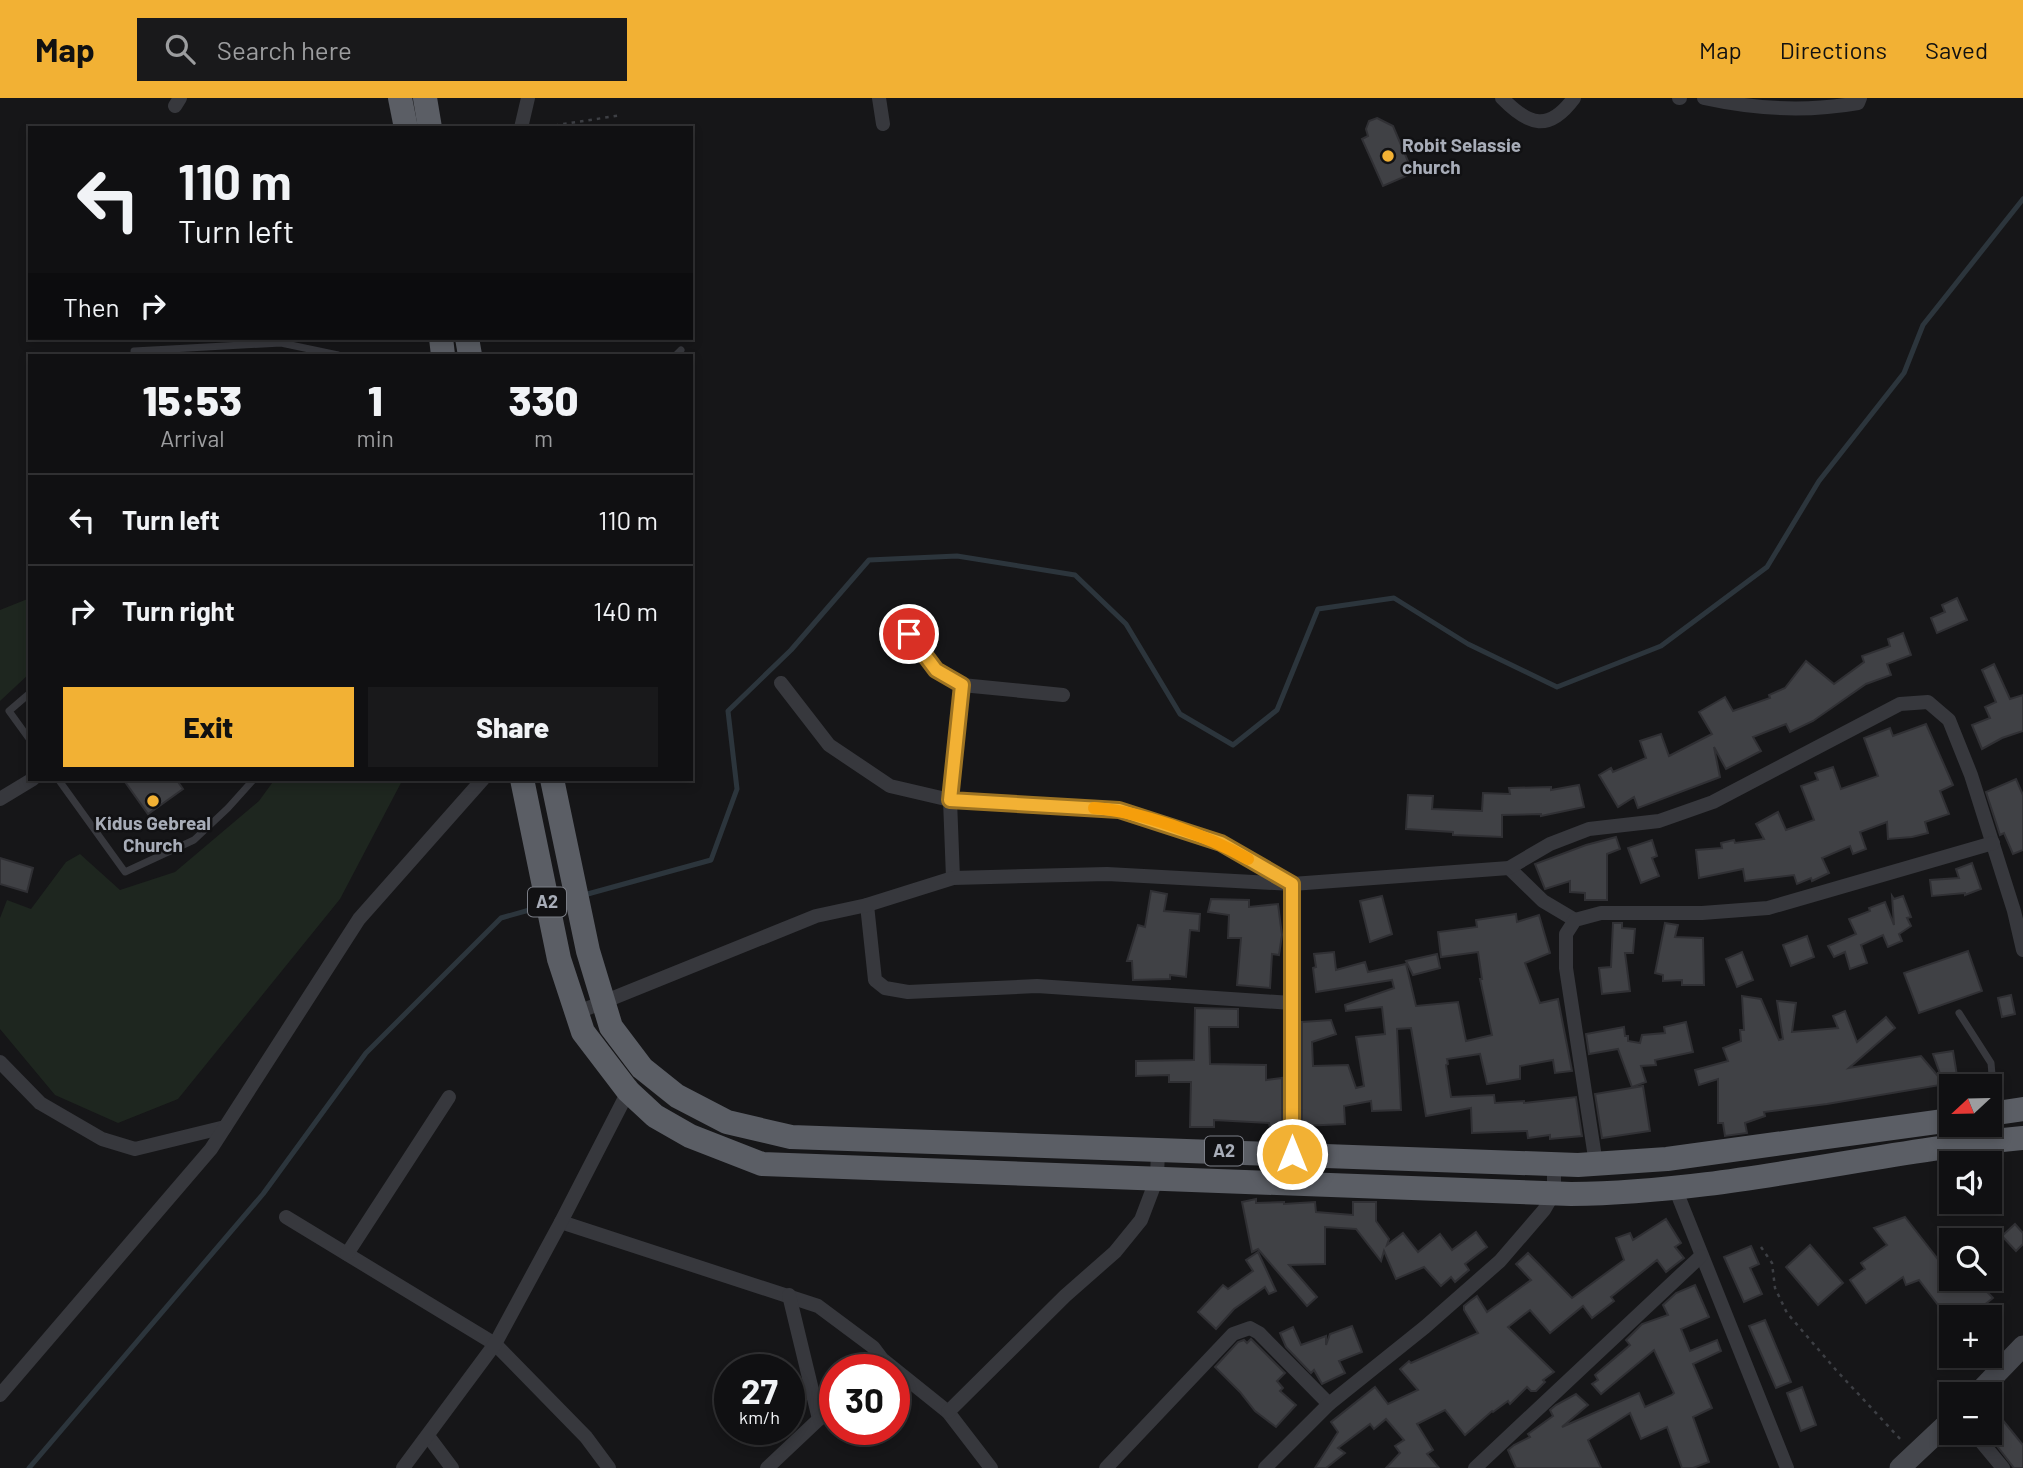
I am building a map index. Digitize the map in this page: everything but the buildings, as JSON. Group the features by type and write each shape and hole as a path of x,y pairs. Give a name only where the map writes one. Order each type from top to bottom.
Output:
{"highway":[{"path":"400,98 406,126"},
{"path":"425,98 430,126"},
{"name":"A2","path":"522,781 559,959 583,1032 628,1091 655,1116 690,1136 762,1164 1554,1193 1624,1193 1675,1188 1974,1142 2023,1138"},
{"name":"A2","path":"552,781 588,951 611,1027 642,1068 677,1096 727,1122 791,1137 1596,1164 1667,1159 1939,1122"},
{"path":"2002,1113 2023,1110"},
{"path":"1922,1124 1924,1151"}],"main road":[{"path":"1989,1382 2021,1351"},
{"path":"1907,1461 1939,1431"}],"street":[{"path":"521,126 527,98"},
{"path":"879,98 883,124"},
{"path":"1502,98 1532,122 1549,121 1564,112 1574,98"},
{"path":"1704,98 1740,106 1836,107 1858,103 1860,98"},
{"path":"895,616 936,670 962,685 1063,695"},
{"path":"781,683 829,745 890,786 950,800 1119,810 1221,843 1292,884"},
{"path":"953,878 950,800 962,685"},
{"path":"576,1013 816,916 867,905 953,878 1107,874 1292,884 1508,868 1550,844 1589,829 1659,821 1713,802 1900,704 1928,702 1949,720 1971,775 2014,911 2023,950"},
{"path":"0,799 30,781"},
{"path":"0,1395 193,1170 225,1127 359,919 481,781"},
{"path":"1596,1164 1566,968 1566,934 1575,920 1601,913 1702,913 1768,908 1993,843"},
{"path":"1508,868 1543,901 1575,920"},
{"path":"1292,884 1292,1154"},
{"path":"867,905 875,980 885,988 908,992 1037,986 1292,1003"},
{"path":"0,1062 40,1103 102,1139 135,1149 225,1127"},
{"path":"403,1468 495,1344 642,1068"},
{"path":"347,1254 449,1097"},
{"path":"948,1412 1065,1296 1115,1252 1141,1220 1157,1178 1158,1149"},
{"path":"1265,1468 1329,1404 1425,1327 1500,1261 1544,1210 1554,1193 1554,1164"},
{"path":"1675,1188 1787,1468"},
{"path":"286,1217 495,1344 586,1437 609,1468"},
{"path":"562,1222 818,1306 873,1347 878,1354"},
{"path":"1475,1468 1701,1256"},
{"path":"767,1468 819,1419 789,1295"},
{"path":"1106,1468 1233,1334 1242,1329 1250,1328 1259,1334 1329,1404"},
{"path":"910,1381 948,1412 987,1467"},
{"path":"428,1436 452,1468"},
{"path":"1984,1445 2003,1468"}],"lane":[{"path":"134,351 281,344 333,354"},
{"path":"28,696 9,711 28,737"},
{"path":"59,781 125,872 194,840 252,781"},
{"path":"1959,1013 1992,1063 1992,1074"}],"path":[{"path":"552,126 622,116"},
{"path":"1761,1247 1773,1263 1775,1288 1787,1313 1836,1370 1907,1461"}],"shaded area":[{"path":"28,599 28,675 0,701 0,610"},
{"path":"274,781 402,781 340,899 178,1099 118,1123 55,1095 0,1029 0,918 7,900 31,909 66,862 80,854 120,890 175,872 259,801"}],"waterway":[{"path":"584,895 711,860 737,789 728,711 791,650 869,560 957,556 1075,575 1126,624 1180,714 1233,745 1277,710 1318,609 1394,598 1468,644 1557,687 1661,646 1767,567 1819,481 1904,373 1923,325 2023,199"},
{"path":"29,1468 263,1194 366,1053 501,918 540,907"}],"slow traffic":[{"path":"1094,808 1119,810 1221,843 1248,859"}],"place":[{"name":"Robit Selassie church","path":"1388,156"},
{"name":"Kidus Gebreal Church","path":"153,801"}],"route":[{"path":"909,634 936,670 962,685 950,800 1119,810 1221,843 1292,884 1292,1154"}]}
